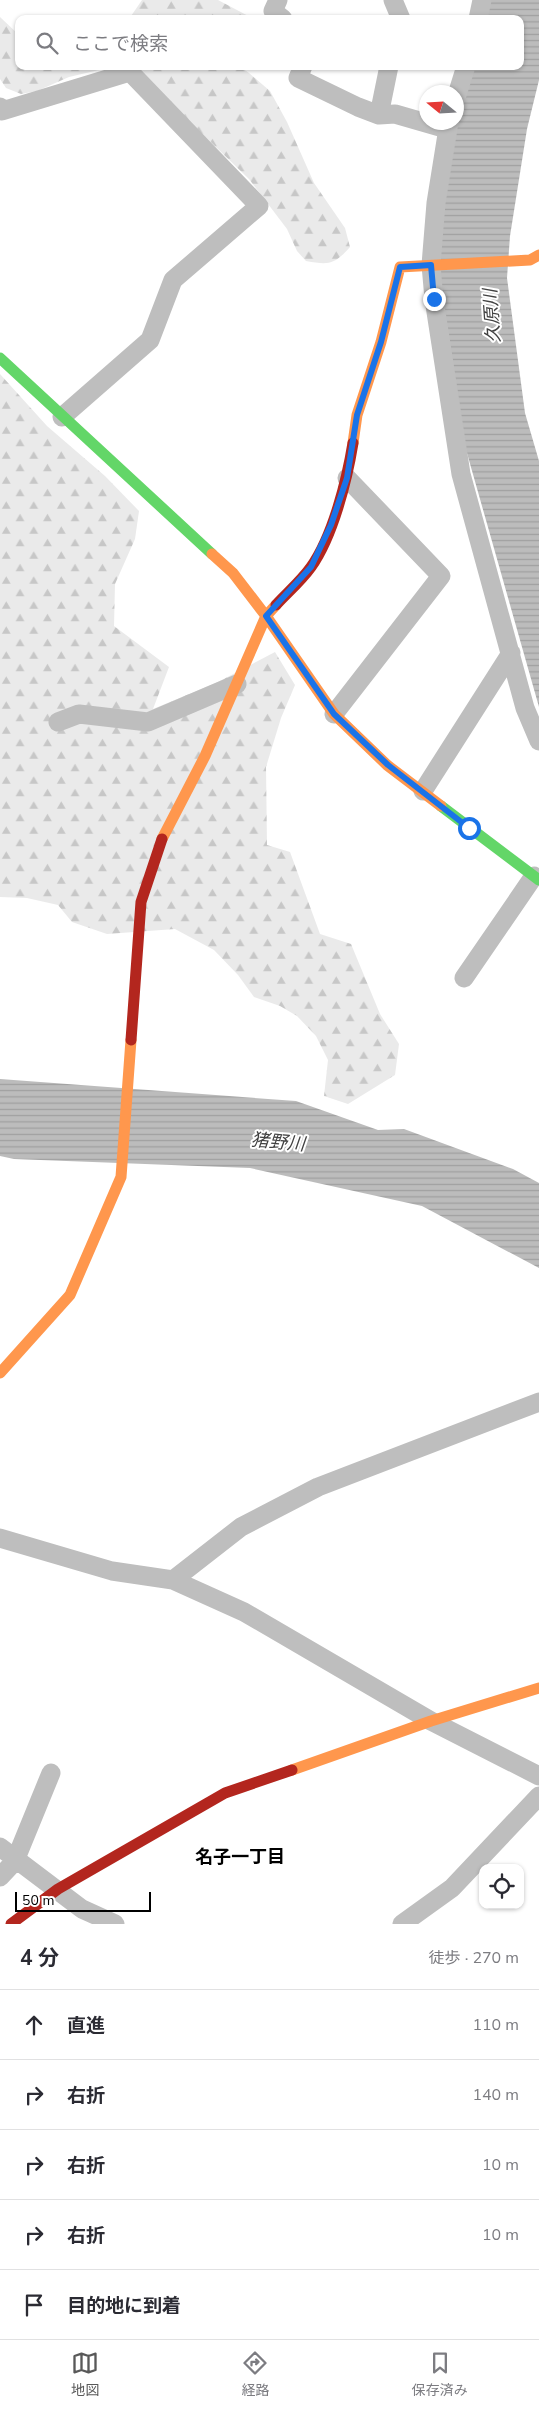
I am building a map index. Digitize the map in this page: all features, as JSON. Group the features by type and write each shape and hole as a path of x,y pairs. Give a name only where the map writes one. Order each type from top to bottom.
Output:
{"street":[{"path":"278,0 273,11 278,15"},
{"path":"392,0 398,15"},
{"path":"479,15 482,0"},
{"path":"301,70 298,78 358,108 379,115 395,114 419,119"},
{"path":"379,115 387,70"},
{"path":"460,85 465,70"},
{"path":"0,107 2,110 130,72 259,206 173,280 150,340 62,417"},
{"path":"447,130 436,203 431,265 434,299 461,474 526,708 539,741"},
{"path":"0,1373 70,1294 121,1177 141,902 157,848 205,756 266,616 311,567 331,525 347,478 357,415 381,342 400,267 530,260 539,255"},
{"path":"0,358 233,573 266,616 334,714 388,765 536,878 464,978"},
{"path":"334,714 440,576 347,478"},
{"path":"423,791 511,653"},
{"path":"58,722 79,714 148,722 237,684"},
{"path":"174,1580 241,1527 318,1487 539,1402"},
{"path":"0,1538 112,1571 174,1580 244,1612 431,1721 539,1776"},
{"path":"11,1924 58,1889 225,1793 431,1721 539,1688"},
{"path":"0,1877 15,1861 51,1773"},
{"path":"402,1924 452,1888 539,1796"},
{"path":"0,1847 15,1861 58,1889 82,1909 115,1924"}],"green space":[{"path":"142,0 218,0 246,15 132,15"},
{"path":"0,17 15,31 15,70 99,70 69,77 37,91 21,94 6,88 0,79"},
{"path":"136,70 245,70 249,73 270,91 287,122 314,183 345,228 350,247 340,257 331,262 306,261 297,251 287,229 249,179"},
{"path":"0,374 47,426 105,476 139,511 135,539 115,584 114,626 169,667 153,709 218,682 275,652 295,685 281,718 266,767 267,845 290,852 320,934 351,944 380,1014 399,1044 395,1075 348,1104 324,1096 328,1060 316,1036 297,1016 280,1006 254,997 238,975 214,950 175,929 107,934 72,922 58,905 27,898 0,897"}],"water":[{"name":"久原川","path":"489,0 539,0 539,80 527,129 510,236 507,278 525,413 539,461 539,707 461,432 439,290 442,198 455,130 464,130 464,98 474,70 524,70 524,15 487,15"},
{"name":"猪野川","path":"0,1079 296,1101 378,1130 404,1129 513,1169 539,1183 539,1268 422,1206 250,1168 14,1159 0,1156"}],"traffic: fast":[{"path":"0,358 212,554"},
{"path":"441,806 539,880"}],"traffic: slow":[{"path":"353,443 357,415 381,342 400,267 530,260 539,255"},
{"path":"212,554 233,573 266,616 334,714 387,765 441,806"},
{"path":"162,839 205,756 266,616 276,605"},
{"path":"0,1373 70,1295 121,1177 131,1040"},
{"path":"292,1770 431,1721 539,1688"}],"traffic: jam":[{"path":"276,605 311,567 326,540 343,490 353,443"},
{"path":"131,1040 141,902 162,839"},
{"path":"11,1924 58,1889 225,1793 292,1770"}],"district":[{"name":"名子一丁目","path":"240,1857"}],"route":[{"path":"434,299 431,265 400,267 381,342 357,415 347,478 331,525 311,567 266,616 305,675 334,714 388,765 469,828"}]}
